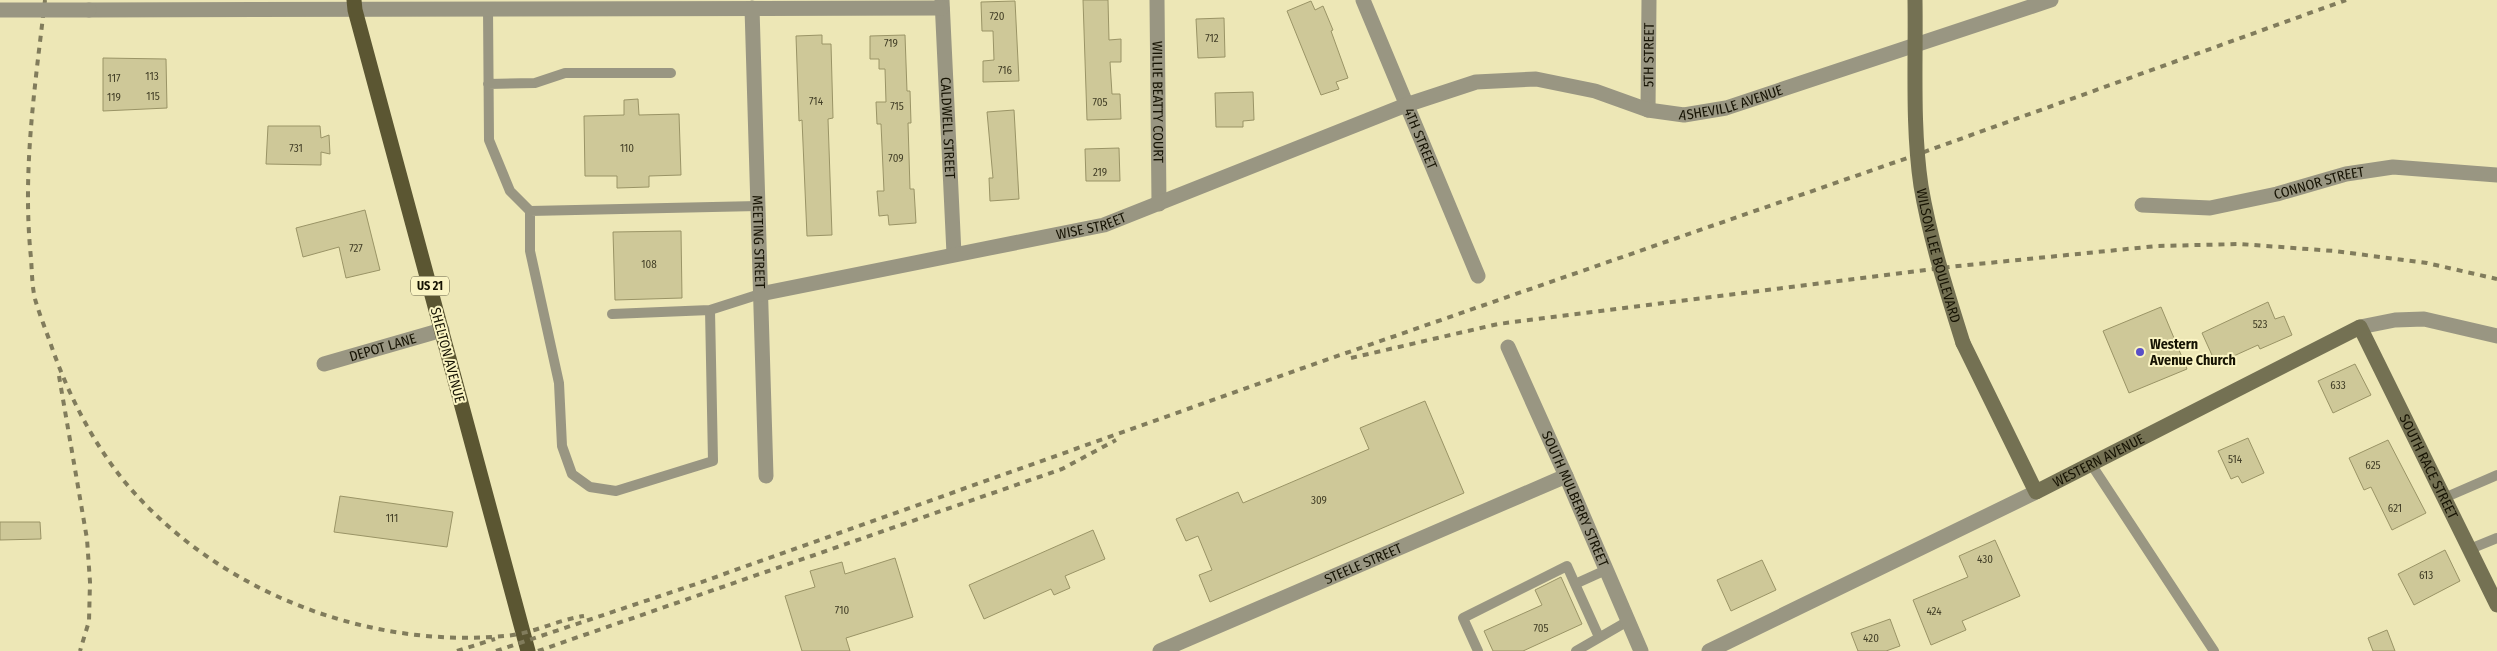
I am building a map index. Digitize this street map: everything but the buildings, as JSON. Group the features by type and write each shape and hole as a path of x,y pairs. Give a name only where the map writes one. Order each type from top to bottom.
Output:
{"main road":[{"name":"SHELTON AVENUE","path":"354,5 528,651"}],"street":[{"name":"WILLIE BEATTY COURT","path":"1157,0 1159,204"},
{"name":"4TH STREET","path":"1363,0 1478,276"},
{"name":"5TH STREET","path":"1648,110 1649,0"},
{"name":"WILSON LEE BOULEVARD","path":"1915,0 1916,128 1921,184 1928,222 1963,343 2036,492"},
{"name":"ASHEVILLE AVENUE","path":"1406,105 1476,82 1536,79 1594,91 1648,110 1684,115 1726,108 2051,0"},
{"path":"0,10 354,5 488,9 752,8 942,4"},
{"name":"CALDWELL STREET","path":"942,4 954,254"},
{"name":"MEETING STREET","path":"752,8 766,476"},
{"name":"WISE STREET","path":"760,294 954,254 1081,231 1119,220 1406,105"},
{"name":"CONNOR STREET","path":"2142,205 2210,208 2277,194 2346,174 2393,167 2497,175"},
{"name":"WESTERN AVENUE","path":"1708,651 2036,492 2360,327 2395,320 2424,319 2497,336"},
{"name":"SOUTH RACE STREET","path":"2360,327 2497,605"},
{"name":"DEPOT LANE","path":"324,364 442,330"},
{"name":"SOUTH MULBERRY STREET","path":"1508,347 1641,651"},
{"name":"STEELE STREET","path":"1160,651 1190,645 1566,476"}],"lane":[{"path":"488,9 489,140 510,191 530,211 530,251 559,383 562,446 572,474 590,487 616,491 713,461 710,310"},
{"path":"488,84 535,83 565,73 671,73"},
{"path":"530,211 758,206"},
{"path":"612,314 710,310 760,294"},
{"path":"2091,464 2214,651"},
{"path":"2444,498 2497,475"},
{"path":"2470,549 2497,538"},
{"path":"1478,651 1463,618 1566,566 1599,637"},
{"path":"1575,584 1606,570"},
{"path":"1576,651 1628,621"}],"railway":[{"path":"45,0 29,161 29,226 34,294 38,310 72,397 101,449 124,481 161,519 202,553 247,581 296,604 346,621 399,633 452,638 515,635 584,616"},
{"path":"496,651 696,584 1300,369 1913,156 2346,0"},
{"path":"1351,358 1498,324 1958,266 2157,246 2240,244 2334,251 2427,263 2497,279"},
{"path":"59,376 87,539 90,582 89,621 80,651"},
{"path":"538,651 1062,469 1116,440"},
{"path":"457,651 495,639"}],"place":[{"name":"Western Avenue Church","path":"2140,352"}]}
